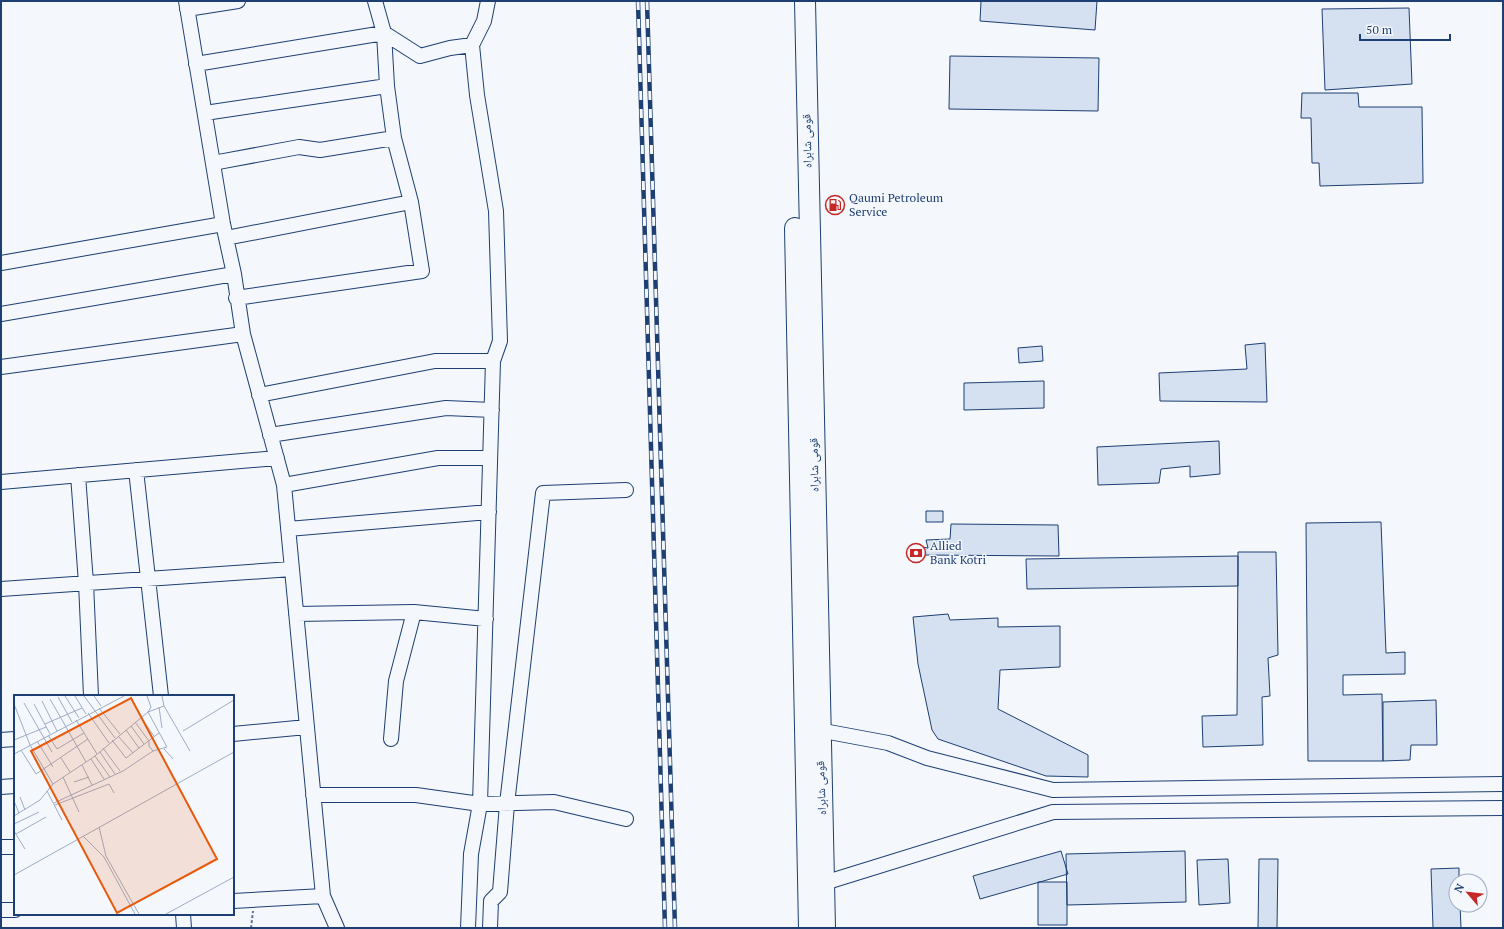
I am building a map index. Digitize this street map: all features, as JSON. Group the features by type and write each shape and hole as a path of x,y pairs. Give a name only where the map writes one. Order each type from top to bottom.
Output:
{"highway":[{"name":"قومی شاہراہ","path":"791,1 816,884 825,928"},
{"name":"قومی شاہراہ","path":"805,1 812,729"},
{"name":"قومی شاہراہ","path":"809,928 816,884"}],"street":[{"path":"238,1 186,5 223,224 234,274 236,298 243,334 284,485 323,896 337,928"},
{"path":"236,298 422,271 412,202 394,138 387,86 384,33 375,1"},
{"path":"468,928 471,854 480,804 493,361 500,341 496,211 472,45 484,21 488,1"},
{"path":"196,64 384,33 420,56 450,48 472,45"},
{"path":"205,113 387,86"},
{"path":"213,163 300,147 320,150 394,138"},
{"path":"226,238 412,202"},
{"path":"1,263 223,224"},
{"path":"1,314 234,274"},
{"path":"1,367 243,334"},
{"path":"259,395 435,361 493,361"},
{"path":"270,435 446,408 492,410"},
{"path":"1,482 277,458"},
{"path":"284,485 438,458 490,458"},
{"path":"136,470 161,695"},
{"path":"78,476 86,583 91,695"},
{"path":"490,928 491,901 500,892 507,804 543,493 626,490"},
{"path":"288,529 489,512"},
{"path":"1,589 292,569"},
{"path":"296,614 414,612 486,619"},
{"path":"391,739 396,681 414,612"},
{"path":"234,734 307,727"},
{"path":"812,729 888,743 927,758 1053,790 1503,784"},
{"path":"1,740 14,739"},
{"path":"1,787 14,786"},
{"path":"313,795 416,795 480,804 554,802 626,819"},
{"path":"816,884 1053,812 1503,808"},
{"path":"1,848 14,847"},
{"path":"234,901 323,896"},
{"path":"1,910 14,910"},
{"path":"182,915 184,928"}],"building":[{"path":"981,1 1097,1 1095,30 980,21"},
{"path":"1409,8 1412,84 1325,90 1322,9"},
{"path":"950,56 1099,58 1098,111 949,109"},
{"path":"1302,93 1358,93 1359,107 1422,107 1423,183 1320,186 1319,163 1312,163 1311,118 1301,118"},
{"path":"1265,343 1267,402 1160,401 1159,373 1247,369 1245,345"},
{"path":"1042,346 1043,361 1019,363 1018,348"},
{"path":"1044,381 1044,408 964,410 964,383"},
{"path":"1219,441 1220,474 1190,477 1190,466 1161,469 1159,483 1098,485 1097,447"},
{"path":"926,511 943,511 943,522 926,522"},
{"path":"1381,522 1386,653 1405,652 1405,674 1343,675 1343,695 1382,694 1383,761 1308,761 1306,523"},
{"path":"951,524 1058,525 1059,556 923,555 922,547 928,548 926,540 950,539"},
{"path":"1238,552 1276,552 1278,655 1268,658 1270,696 1262,697 1263,745 1203,747 1202,716 1237,715"},
{"path":"1238,556 1238,586 1027,589 1026,559"},
{"path":"948,614 950,620 998,618 998,627 1060,626 1060,667 1000,670 998,709 1088,755 1088,777 1046,776 938,739 932,730 918,664 913,617"},
{"path":"1436,700 1437,745 1411,745 1410,760 1383,761 1383,702"},
{"path":"1061,851 1068,874 980,899 973,876"},
{"path":"1185,851 1186,902 1067,905 1066,854"},
{"path":"1228,859 1230,903 1199,905 1197,860"},
{"path":"1259,859 1278,859 1277,928 1258,928"},
{"path":"1459,868 1459,873 1448,873 1448,913 1460,913 1461,928 1433,928 1431,869"},
{"path":"1038,882 1067,882 1067,925 1038,925"}],"railway":[{"path":"638,1 665,928"},
{"path":"647,1 675,928"}],"place":[{"name":"Qaumi Petroleum Service","path":"835,205"},
{"name":"Allied Bank Kotri","path":"916,553"}]}
